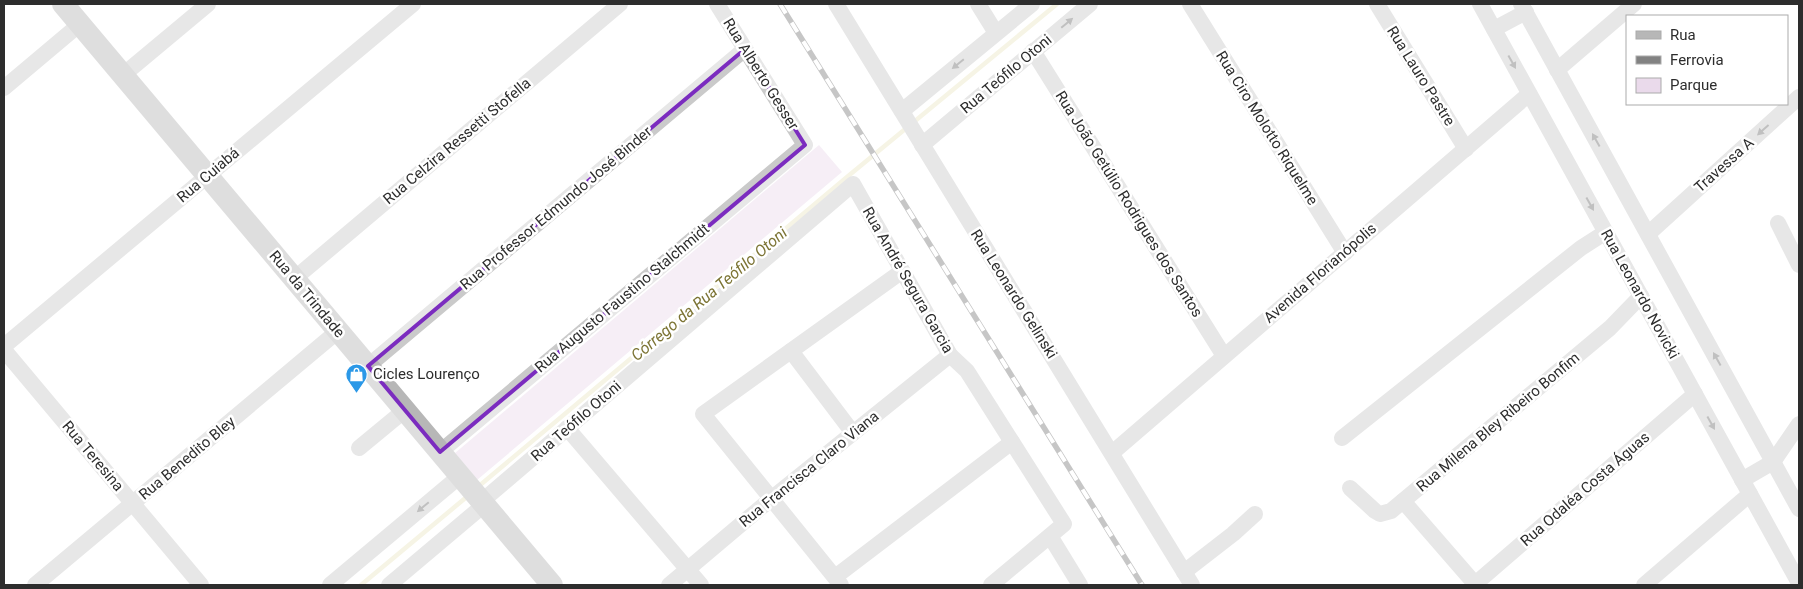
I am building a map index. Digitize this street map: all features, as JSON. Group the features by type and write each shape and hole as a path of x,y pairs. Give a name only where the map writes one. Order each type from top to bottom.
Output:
{"main road":[{"name":"Rua da Trindade","path":"63,4 552,585"}],"street":[{"path":"123,75 208,4"},
{"name":"Rua Cuiabá","path":"4,346 413,4"},
{"name":"Rua Celzira Ressetti Stofella","path":"294,279 620,4"},
{"name":"Rua Alberto Gesser","path":"717,4 805,144"},
{"name":"Rua Leonardo Gelinski","path":"836,4 1188,578"},
{"path":"978,4 996,33"},
{"path":"904,115 996,33 1032,4"},
{"name":"Rua Teófilo Otoni","path":"920,141 1090,4"},
{"name":"Rua Ciro Molotto Riquelme","path":"1190,4 1344,253"},
{"name":"Rua Lauro Pastre","path":"1377,4 1466,149"},
{"name":"Rua Leonardo Novicki","path":"1480,4 1799,583"},
{"path":"1557,70 1634,4"},
{"path":"1494,29 1523,8 1799,509"},
{"path":"4,88 80,24"},
{"name":"Rua Professor Edmundo José Binder","path":"368,366 745,49"},
{"name":"Rua João Getúlio Rodrigues dos Santos","path":"1033,51 1224,356"},
{"name":"Avenida Florianópolis","path":"1112,453 1529,94"},
{"name":"Travessa A","path":"1648,234 1799,97"},
{"name":"Rua Augusto Faustino Stalchmidt","path":"440,452 805,144"},
{"name":"Rua Teófilo Otoni","path":"397,583 567,428 852,184"},
{"name":"Rua André Segura Garcia","path":"852,184 950,355 967,371 1064,524 1050,536"},
{"path":"1778,224 1799,265"},
{"path":"1342,438 1581,248 1606,232"},
{"path":"901,272 703,414 838,581 1012,442"},
{"name":"Rua Milena Bley Ribeiro Bonfim","path":"1350,488 1380,514 1391,511 1610,328 1641,296"},
{"name":"Rua Benedito Bley","path":"35,585 338,331"},
{"name":"Rua Teresina","path":"4,350 201,585"},
{"path":"790,351 853,433"},
{"name":"Rua Francisca Claro Viana","path":"669,585 771,499 950,355"},
{"name":"Rua Odaléa Costa Águas","path":"1475,585 1695,394"},
{"path":"359,448 405,410"},
{"path":"1742,480 1773,462 1799,424"},
{"path":"567,428 701,585"},
{"path":"330,585 460,476"},
{"path":"1644,585 1750,494"},
{"path":"1403,501 1475,585"},
{"path":"1188,578 1255,514"},
{"path":"991,585 1050,536 1080,585"}],"highlighted area":[{"path":"745,49 805,145 440,452 368,366"}],"green space":[{"path":"819,145 842,172 477,480 455,453"}],"waterway":[{"name":"Córrego da Rua Teófilo Otoni","path":"479,486 847,177 1057,4"},
{"name":"Córrego da Rua Teófilo Otoni","path":"361,585 469,495"}],"railway":[{"path":"780,4 1142,585"}],"place":[{"name":"Cicles Lourenço","path":"357,393"}]}
